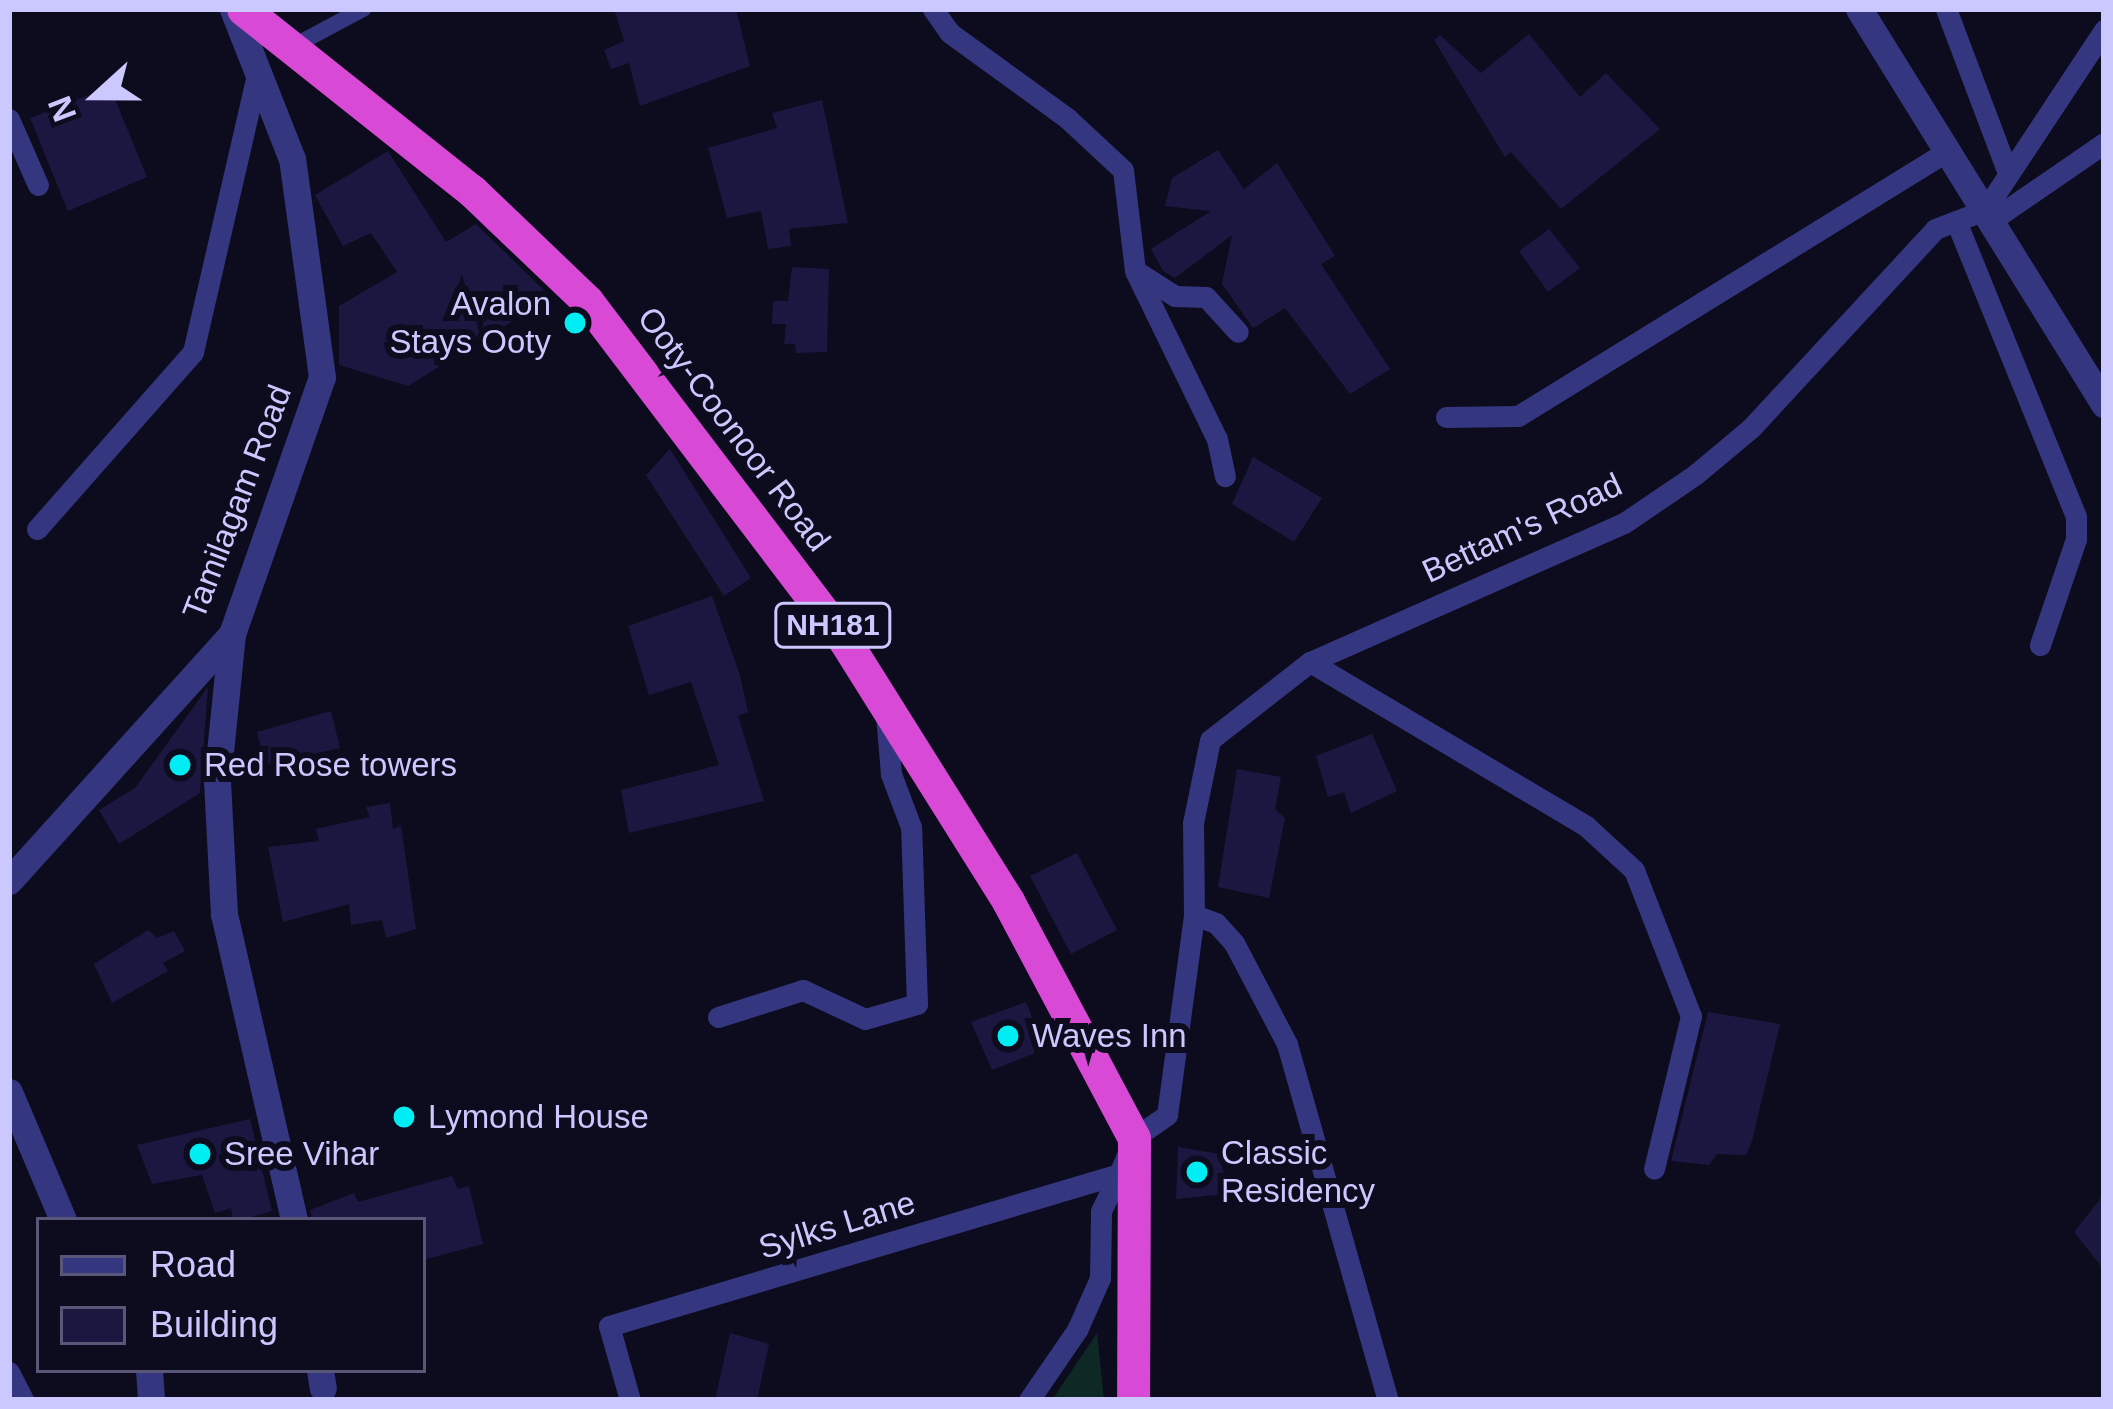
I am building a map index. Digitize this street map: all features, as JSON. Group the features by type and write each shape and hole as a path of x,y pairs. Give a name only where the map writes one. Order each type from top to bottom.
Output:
{"highway":[{"name":"Ooty-Coonoor Road","path":"244,9 472,191 587,301 845,641 1008,901 1134,1138 1133,1400"}],"street":[{"name":"Tamilagam Road","path":"10,875 232,634 322,376 292,159 256,79 233,9"},
{"path":"292,46 363,9"},
{"path":"933,9 950,33 1067,118 1123,170 1135,271 1216,440 1225,476"},
{"path":"1859,9 1944,153 1990,214 2104,404"},
{"path":"1946,9 2008,173"},
{"path":"1990,214 2008,173 2104,29"},
{"path":"37,529 193,352 256,79"},
{"path":"9,119 38,185"},
{"name":"Bettam's Road","path":"1134,1138 1167,1114 1194,915 1193,823 1210,740 1310,662 1642,511 1751,428 1934,229 1990,214 2104,142"},
{"path":"1446,417 1518,416 1944,153"},
{"path":"1956,221 2076,516 2076,539 2040,645"},
{"path":"1135,271 1175,296 1206,297 1238,332"},
{"path":"232,634 217,781 224,914 293,1217"},
{"path":"1310,662 1586,826 1634,870 1691,1016 1654,1169"},
{"path":"718,1017 802,990 866,1019 917,1004 911,826 891,774 885,709"},
{"path":"1194,915 1216,922 1234,943 1287,1044 1388,1400"},
{"path":"9,1092 62,1217"},
{"path":"1030,1400 1077,1330 1100,1278 1101,1211 1134,1138"},
{"name":"Sylks Lane","path":"630,1400 609,1326 1119,1174"},
{"path":"9,1372 23,1400"}],"green space":[{"path":"1097,1333 1104,1400 1052,1400"}],"building":[{"path":"614,9 736,9 750,66 640,106 629,63 611,69 604,50 624,41"},
{"path":"1529,34 1580,97 1606,73 1660,129 1561,209 1511,152 1505,157 1434,40 1440,35 1481,73"},
{"path":"110,87 147,177 68,211 30,118"},
{"path":"822,100 848,223 789,229 791,246 768,249 761,211 727,218 708,148 777,128 772,113"},
{"path":"1218,150 1244,189 1277,163 1335,256 1321,264 1390,369 1350,394 1285,308 1253,328 1222,284 1232,235 1175,278 1163,271 1151,249 1211,211 1165,206 1172,178"},
{"path":"388,151 446,242 476,224 551,297 408,386 339,365 339,306 397,272 371,233 343,246 315,195"},
{"path":"1549,229 1580,268 1548,292 1519,251"},
{"path":"792,267 829,269 827,352 796,353 795,344 784,344 786,324 772,324 773,301 788,301"},
{"path":"670,449 751,578 724,596 646,475"},
{"path":"1253,457 1322,498 1294,542 1232,504"},
{"path":"712,596 740,675 748,712 738,716 764,801 629,833 621,790 719,765 691,682 649,695 628,626"},
{"name":"Red Rose towers","path":"208,687 200,793 119,844 99,810 135,788"},
{"path":"331,711 340,748 265,765 257,732"},
{"path":"1372,734 1397,791 1351,813 1344,792 1328,797 1316,756"},
{"path":"1237,769 1281,777 1275,809 1285,818 1269,898 1218,887"},
{"path":"390,803 393,829 401,826 416,929 386,938 382,920 351,925 349,904 283,922 268,847 319,841 316,829 370,817 366,807"},
{"path":"1077,853 1117,930 1071,954 1030,876"},
{"path":"148,930 157,938 174,931 185,951 163,963 168,971 112,1003 94,964"},
{"name":"Waves Inn","path":"1026,1002 1045,1049 992,1070 971,1022"},
{"path":"1708,1012 1780,1024 1752,1141 1746,1155 1717,1154 1709,1165 1671,1161"},
{"name":"Sree Vihar","path":"250,1119 272,1211 251,1217 232,1217 231,1208 215,1213 202,1175 152,1184 137,1145"},
{"path":"1178,1147 1220,1154 1227,1194 1176,1199"},
{"path":"452,1176 458,1189 469,1186 483,1244 426,1259 426,1217 311,1217 310,1210 354,1193 358,1202"},
{"path":"2104,1194 2104,1270 2074,1232"},
{"path":"730,1333 769,1344 757,1400 715,1400"}],"place":[{"name":"Avalon Stays Ooty","path":"575,323"},
{"name":"Red Rose towers","path":"180,765"},
{"name":"Waves Inn","path":"1008,1036"},
{"name":"Lymond House","path":"404,1117"},
{"name":"Sree Vihar","path":"200,1154"},
{"name":"Classic Residency","path":"1197,1172"}]}
